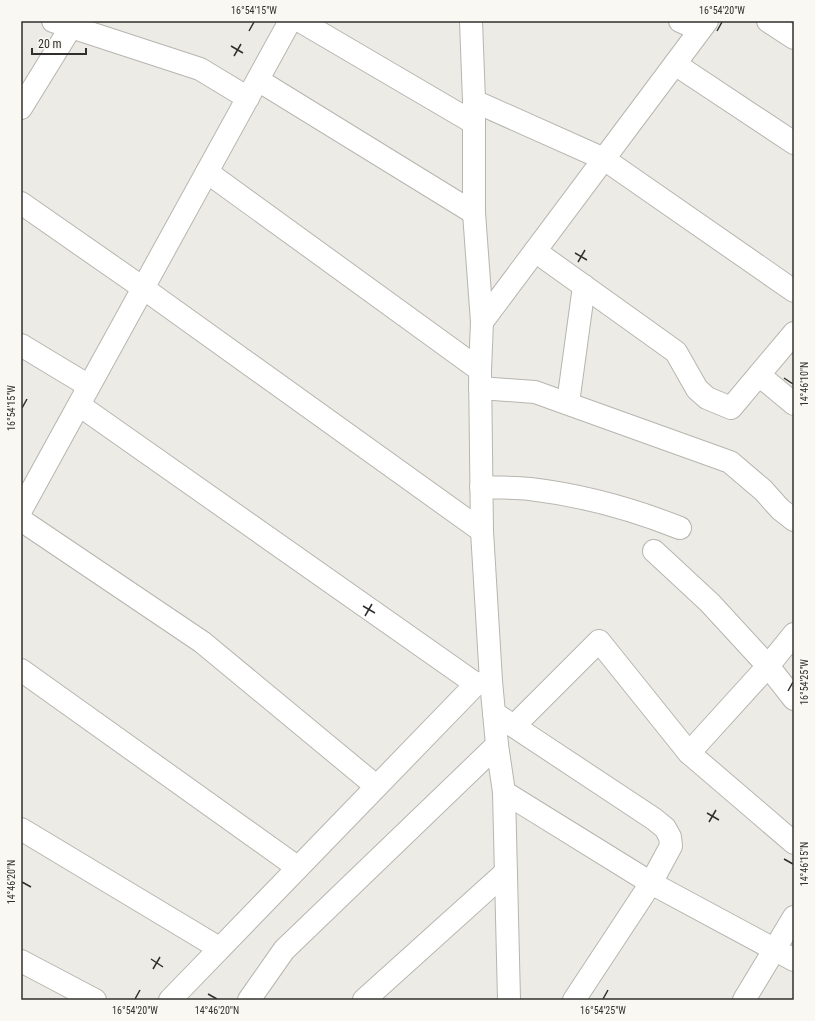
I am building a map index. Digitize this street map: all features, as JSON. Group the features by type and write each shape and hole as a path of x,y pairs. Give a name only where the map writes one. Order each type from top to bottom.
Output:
{"street":[{"path":"24,497 79,405 290,21"},
{"path":"300,21 474,123"},
{"path":"471,21 474,101 474,213 482,322 480,379 483,682 494,713 504,792 509,1000"},
{"path":"482,322 703,26 680,21"},
{"path":"768,21 794,38"},
{"path":"21,108 62,24 200,69 253,89 474,213"},
{"path":"675,64 794,143"},
{"path":"474,101 604,159 794,291"},
{"path":"207,172 480,379 535,392 730,462 763,490 780,509 794,520"},
{"path":"21,204 143,288 482,532"},
{"path":"535,251 676,352 697,389 707,398 731,408 794,333"},
{"path":"568,403 584,286"},
{"path":"21,345 89,386"},
{"path":"759,375 794,404"},
{"path":"79,405 483,682"},
{"path":"481,487 528,489 580,497 654,518 680,528"},
{"path":"21,520 202,642 376,786"},
{"path":"654,551 710,603 768,666 794,699"},
{"path":"689,753 768,666 794,634"},
{"path":"514,726 599,641 689,753 794,843"},
{"path":"21,670 297,867"},
{"path":"170,1000 376,786 483,682"},
{"path":"494,713 654,819 665,828 670,837 671,846 651,883 574,1000"},
{"path":"249,1000 284,950 497,745"},
{"path":"504,792 651,883 794,960"},
{"path":"21,829 219,948"},
{"path":"364,1000 506,872"},
{"path":"744,1000 794,917"},
{"path":"21,961 95,1000"}]}
